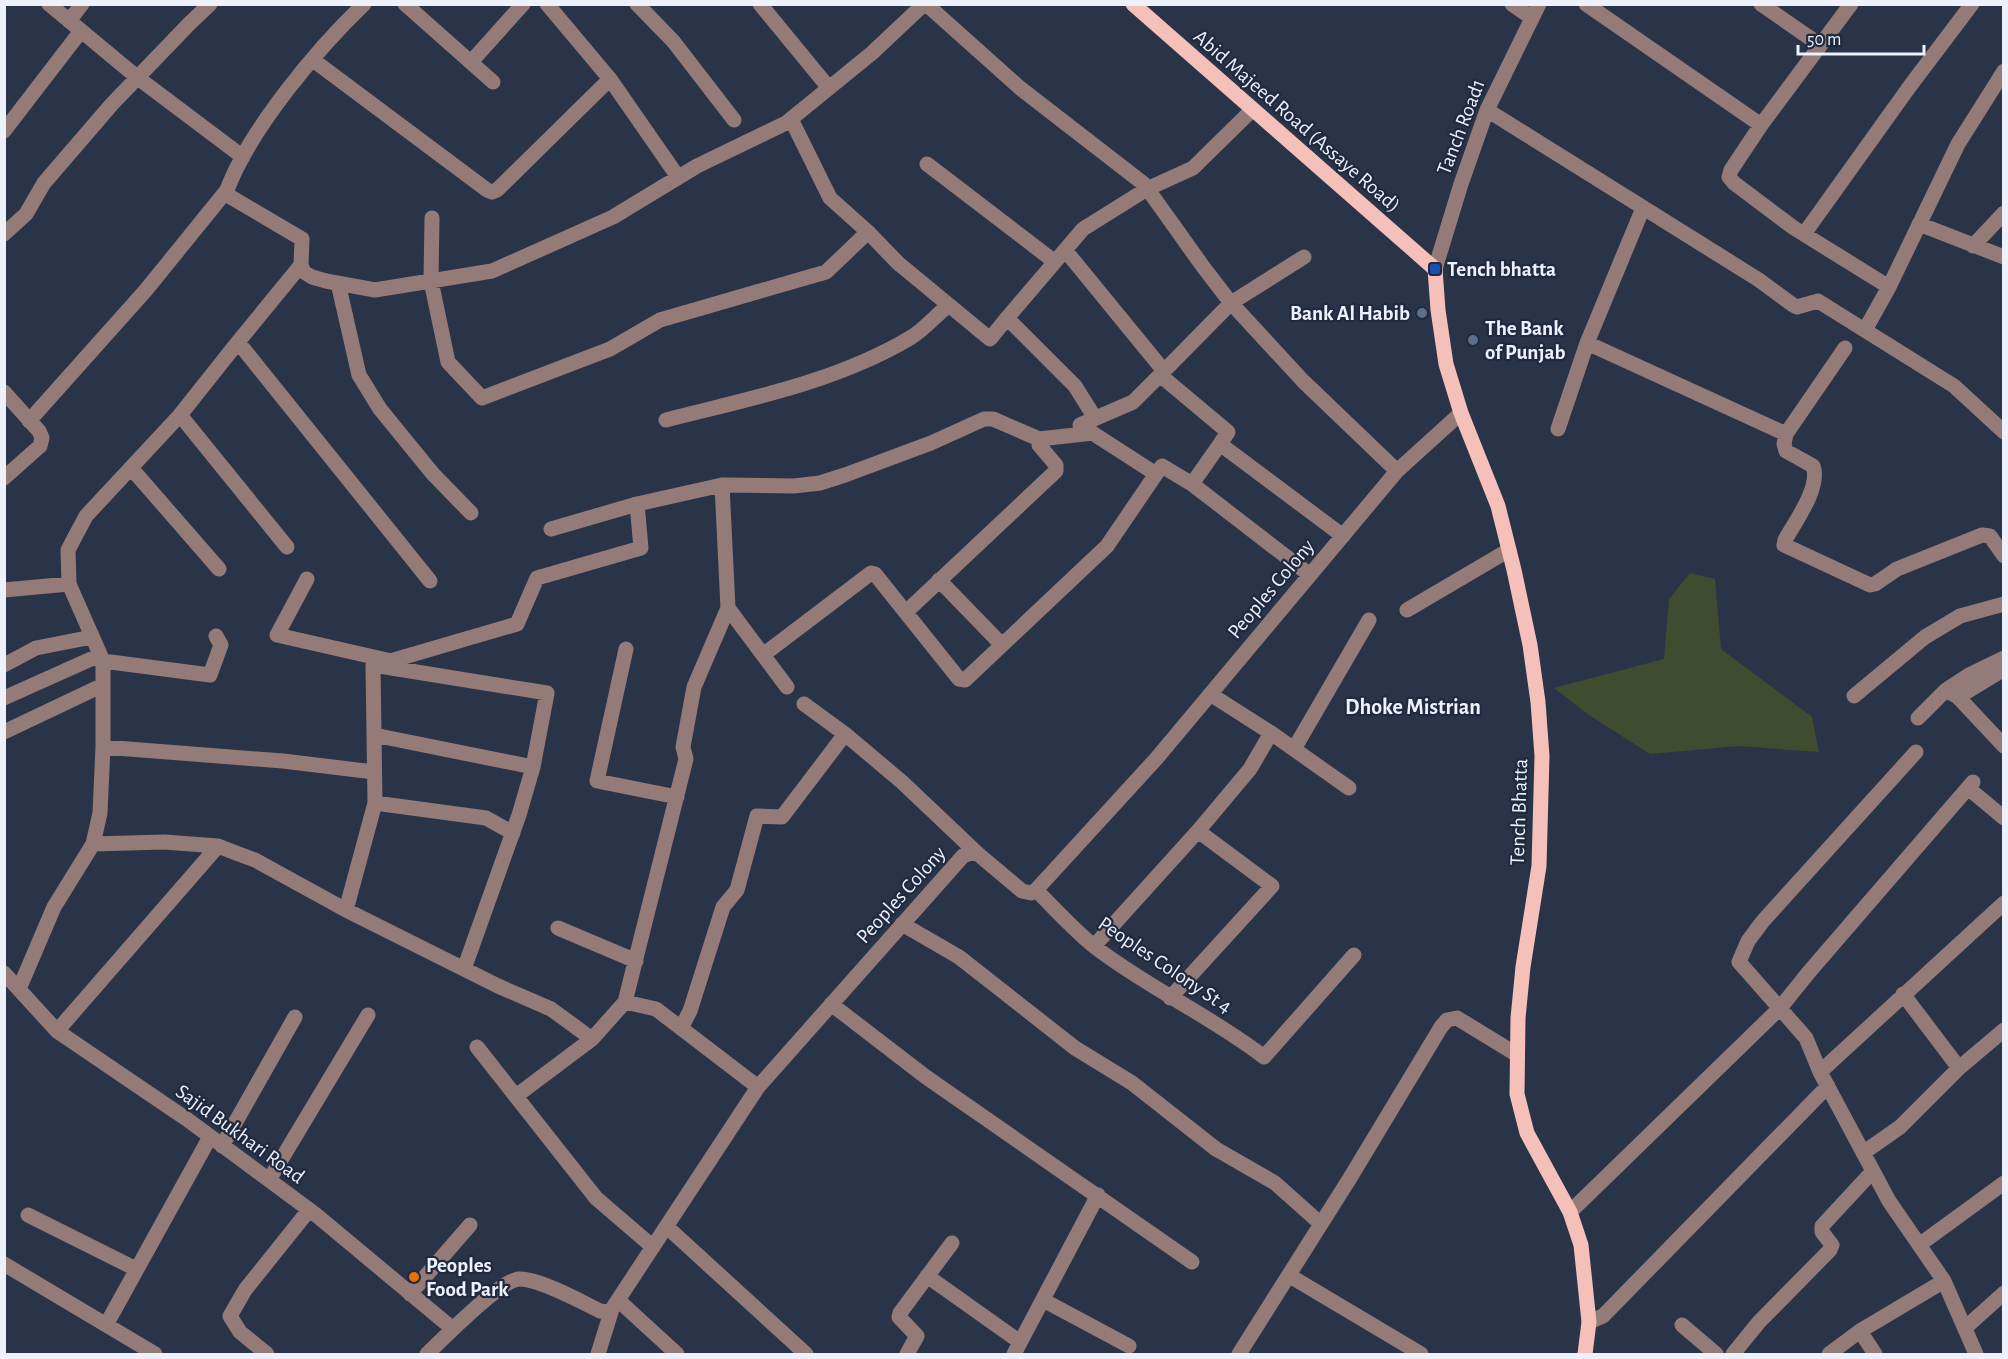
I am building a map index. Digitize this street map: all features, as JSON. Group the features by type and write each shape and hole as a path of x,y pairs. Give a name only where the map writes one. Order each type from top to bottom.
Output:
{"main road":[{"name":"Abid Majeed Road (Assaye Road)","path":"1133,4 1435,269"},
{"name":"Tench Bhatta","path":"1435,269 1446,364 1461,413 1498,506 1530,645 1539,702 1542,756 1539,866 1523,967 1518,1018 1517,1094 1527,1133 1570,1212 1581,1245 1588,1322 1585,1354"}],"street":[{"path":"49,4 138,78 243,157"},
{"path":"69,21 82,4"},
{"path":"4,234 26,214 44,183 112,104 210,4"},
{"path":"29,421 146,291 227,190 243,157 266,121 313,60 364,4"},
{"path":"405,4 493,82"},
{"path":"471,62 523,4"},
{"path":"547,4 610,79 678,177"},
{"path":"637,4 673,41 734,120"},
{"path":"760,4 829,88"},
{"path":"227,190 229,196 302,239 301,265 304,272 312,277 375,290 492,271 613,218 697,166 786,123 872,53 925,4 1020,88 1147,189 1231,303 1303,381 1396,471"},
{"path":"1512,4 1536,11"},
{"path":"1586,4 1761,125"},
{"path":"1761,4 1821,45"},
{"path":"1851,4 1761,125 1731,170 1729,177 1804,234 1888,287"},
{"path":"1804,234 1972,4"},
{"name":"Tanch Road1","path":"1435,269 1487,110 1536,11"},
{"path":"4,131 81,31"},
{"path":"313,60 492,192 497,190 610,79"},
{"path":"1865,330 1958,144 2004,70"},
{"path":"790,119 830,198 898,263 990,339 1083,229 1147,189 1193,168 1252,110"},
{"path":"1487,110 1759,280 1793,305 1797,307 1818,301 1865,330 1954,387 2004,432"},
{"path":"927,164 1054,262"},
{"path":"1558,429 1587,344 1643,208"},
{"path":"1973,246 2004,213"},
{"path":"432,218 431,281 448,362 482,398 610,349 660,320 826,272 868,232"},
{"path":"1919,224 2004,257"},
{"path":"1065,250 1162,373 1228,432 1192,484"},
{"path":"551,529 637,504 722,485 794,486 820,483 931,443 984,419 993,418 1040,439 1094,426 1132,402 1231,303 1304,257"},
{"path":"19,988 54,907 93,844 100,813 103,747 102,658 69,584 68,550 86,516 180,415 301,265"},
{"path":"338,284 358,375 380,410 433,474 471,513"},
{"path":"666,420 806,383 863,361 912,337 948,305"},
{"path":"1007,318 1075,386 1094,426 1156,474"},
{"path":"238,342 430,581"},
{"path":"1587,344 1786,434"},
{"path":"1845,348 1786,434 1784,444 1786,451 1813,466 1816,474 1809,496 1784,545 1870,585 1897,569 1982,535 1990,536 2004,556"},
{"path":"4,392 42,438 40,446 4,478"},
{"name":"Peoples Colony","path":"598,1354 615,1304 758,1087 963,856 970,853 978,854 1022,891 1031,893 1036,890 1149,767 1396,471 1461,413"},
{"path":"180,415 287,548"},
{"path":"906,612 1056,471 1056,465 1039,445 1040,439"},
{"path":"1220,444 1343,536"},
{"path":"763,655 871,573 875,574 961,681 965,680 1107,546 1162,466 1192,484 1310,575"},
{"path":"131,468 219,569"},
{"path":"516,1096 592,1039 625,1002 686,759 683,747 694,687 728,608 722,485"},
{"path":"373,665 516,624 537,578 640,548 637,504"},
{"path":"1407,610 1509,550"},
{"path":"307,579 277,636 390,661"},
{"path":"939,580 1002,645"},
{"path":"4,590 69,584"},
{"path":"1854,696 1925,637 1960,616 2004,604"},
{"path":"728,608 787,687"},
{"path":"1294,749 1369,621"},
{"path":"4,698 102,658 210,675 221,645 216,636"},
{"path":"4,665 36,648 92,637"},
{"path":"626,649 597,781 676,797"},
{"path":"1918,718 1952,693 1969,675 2004,658"},
{"path":"346,910 375,803 373,665"},
{"path":"373,665 547,693 533,767 513,833 464,969"},
{"path":"1952,693 2004,669"},
{"path":"4,732 103,685"},
{"path":"1952,693 2004,746"},
{"path":"1210,694 1350,788"},
{"path":"804,704 845,734 902,783 978,854"},
{"path":"1094,946 1250,770 1271,733"},
{"path":"681,1028 690,1011 723,908 737,890 757,816 782,817 845,734"},
{"path":"374,735 533,767"},
{"path":"103,747 283,761 374,772"},
{"path":"1916,752 1763,921 1748,941 1739,962 1806,1038 1820,1072 1889,1201 1944,1281 1976,1354"},
{"path":"1570,1212 1780,1008 1971,785 2004,818"},
{"path":"375,803 486,818 513,833"},
{"path":"1170,998 1272,886 1198,831"},
{"path":"93,844 164,842 218,846 255,860 346,910 464,969 551,1009 592,1039"},
{"path":"57,1031 218,846"},
{"name":"Peoples Colony St 4","path":"1036,890 1094,946 1170,998 1264,1057 1354,955"},
{"path":"1820,1072 2004,903"},
{"path":"902,924 960,957 1076,1048 1132,1083 1216,1149 1275,1184 1321,1224"},
{"path":"558,928 636,961"},
{"name":"Sajid Bukhari Road","path":"4,973 57,1031 216,1141 309,1210 453,1329"},
{"path":"1903,994 1959,1068"},
{"path":"625,1002 656,1008 758,1087"},
{"path":"831,1004 926,1077 1098,1194 1192,1262"},
{"path":"269,1180 368,1015"},
{"path":"106,1325 136,1269 295,1017"},
{"path":"1239,1354 1290,1276 1447,1020 1457,1018 1516,1054"},
{"path":"1863,1153 1900,1127 1959,1068 2004,1030"},
{"path":"477,1047 596,1198 653,1247"},
{"path":"1588,1322 1603,1316 1828,1086"},
{"path":"1733,1354 1759,1322 1830,1250 1833,1245 1822,1232 1822,1226 1873,1171"},
{"path":"1919,1245 2004,1183"},
{"path":"927,1276 1017,1348 1098,1194"},
{"path":"267,1354 240,1332 230,1316 245,1290 309,1210"},
{"path":"28,1215 136,1269"},
{"path":"410,1294 470,1225"},
{"path":"667,1227 806,1354"},
{"path":"907,1354 917,1336 901,1321 900,1313 952,1243"},
{"path":"4,1264 155,1354"},
{"path":"1290,1276 1421,1354"},
{"path":"427,1354 509,1281 521,1278 544,1285 600,1311 608,1312 615,1304 677,1354"},
{"path":"1829,1354 1860,1331 1944,1281"},
{"path":"1965,1328 2004,1293"},
{"path":"1042,1300 1129,1346"},
{"path":"1682,1325 1716,1354"},
{"path":"1860,1331 1875,1354"}],"green space":[{"path":"1690,573 1715,579 1721,649 1812,717 1819,752 1738,746 1650,754 1589,715 1554,688 1664,659 1669,599"}],"place":[{"name":"Tench bhatta","path":"1435,269"},
{"name":"Bank Al Habib","path":"1422,313"},
{"name":"The Bank of Punjab","path":"1473,340"},
{"name":"Peoples Food Park","path":"414,1277"}],"district":[{"name":"Dhoke Mistrian","path":"1413,707"}]}
